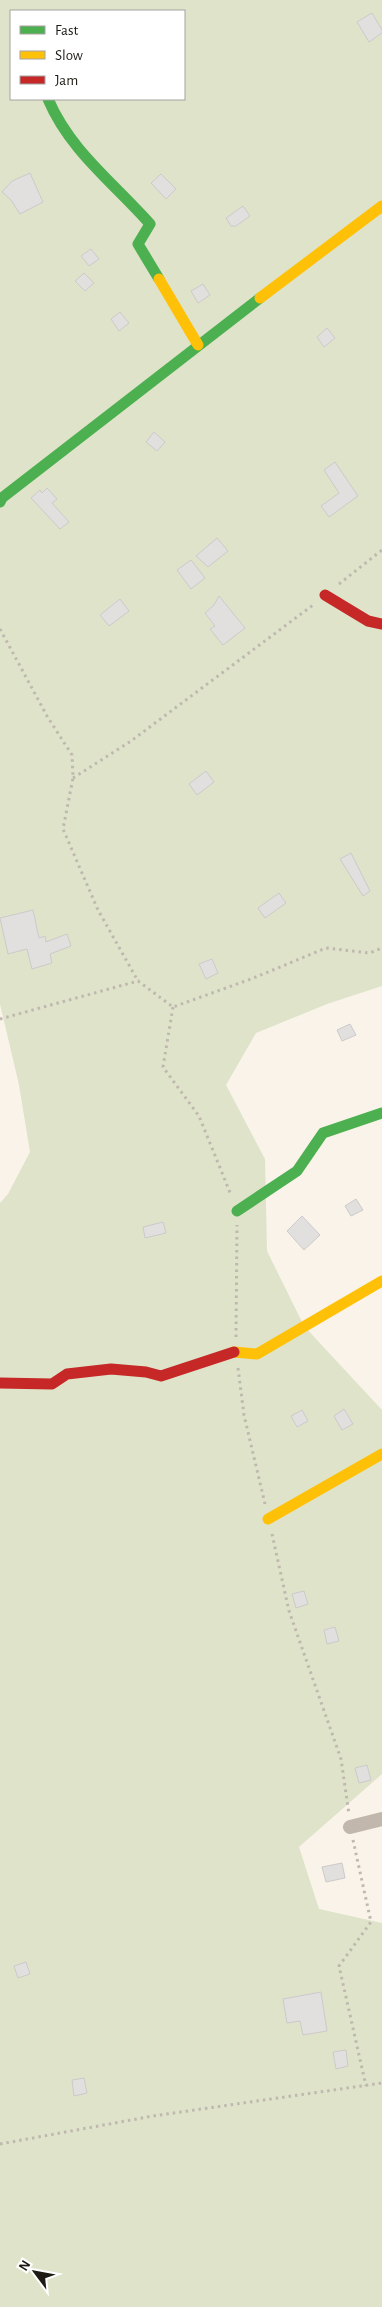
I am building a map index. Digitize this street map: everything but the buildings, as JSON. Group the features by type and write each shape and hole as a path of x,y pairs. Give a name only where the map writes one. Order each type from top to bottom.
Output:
{"street":[{"path":"48,100 52,113 84,158 136,207 150,224 138,244 198,344"},
{"path":"0,502 2,498 198,344 382,206"},
{"path":"325,595 368,621 382,624"},
{"path":"237,1211 298,1171 323,1133 382,1113"},
{"path":"0,1383 52,1384 67,1374 111,1369 146,1372 161,1376 236,1351 257,1354 382,1281"},
{"path":"268,1519 382,1454"},
{"path":"350,1827 382,1819"}],"path":[{"path":"73,778 132,741 267,641 382,550"},
{"path":"0,629 47,716 72,754 73,778 63,829 98,910 138,981 173,1007"},
{"path":"173,1007 251,979 326,948 370,953 382,948"},
{"path":"0,1019 138,981"},
{"path":"173,1007 163,1067 199,1116 237,1211 236,1351 244,1415 289,1611 341,1759 350,1827 371,1922 339,1966 366,2086"},
{"path":"0,2144 153,2116 382,2083"}],"green space":[{"path":"0,0 382,0 382,986 327,1004 256,1033 226,1085 265,1159 267,1251 304,1326 382,1410 382,1774 299,1847 319,1909 382,1923 382,2307 0,2307 0,1203 8,1194 30,1152 19,1085 0,1004"}],"traffic: fast":[{"path":"48,100 57,118 80,151 150,224 138,244 159,279"},
{"path":"0,502 2,498 260,298"},
{"path":"237,1211 297,1171 323,1133 382,1113"}],"traffic: slow":[{"path":"260,298 382,206"},
{"path":"159,279 198,345"},
{"path":"234,1352 257,1354 382,1281"},
{"path":"268,1519 382,1454"}],"traffic: jam":[{"path":"325,595 368,621 382,624"},
{"path":"0,1383 52,1384 67,1374 111,1369 146,1372 161,1376 234,1352"}]}
